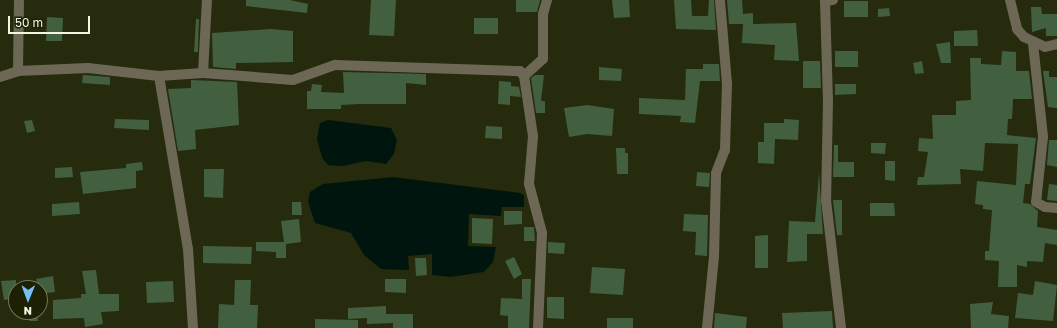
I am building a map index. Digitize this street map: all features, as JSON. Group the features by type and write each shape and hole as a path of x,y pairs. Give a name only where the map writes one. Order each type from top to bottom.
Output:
{"street":[{"path":"18,71 19,0"},
{"path":"203,73 207,0"},
{"path":"524,76 543,59 543,14 547,0"},
{"path":"707,328 714,257 716,173 725,150 727,77 720,0"},
{"path":"833,0 825,1 828,100 826,200 841,328"},
{"path":"1010,0 1017,29 1033,44 1045,47 1057,44"},
{"path":"1033,44 1043,137 1036,202 1045,207 1057,208"},
{"path":"0,77 18,71 88,68 159,76 203,73 287,80 335,65 413,69 513,69 524,76 533,136 529,184 542,233 538,328"},
{"path":"159,76 188,249 193,328"}],"shaded area":[{"path":"328,120 391,128 397,140 394,154 386,164 366,161 343,166 328,165 322,158 317,139 320,123"},
{"path":"393,177 520,193 524,195 524,207 502,207 501,216 469,214 468,246 496,247 493,262 484,272 451,277 432,275 432,254 408,256 409,270 381,269 364,255 351,233 315,223 308,202 310,192 323,184"}],"building":[{"path":"246,0 290,0 308,4 307,13 246,6"},
{"path":"371,0 396,0 394,36 369,35"},
{"path":"516,0 540,0 537,12 516,12"},
{"path":"612,0 629,0 630,17 614,18"},
{"path":"674,0 691,0 692,16 708,16 709,0 714,0 716,30 676,29"},
{"path":"727,0 742,0 743,14 753,13 753,24 796,23 799,61 774,60 775,45 742,43 743,24 729,24"},
{"path":"844,1 868,1 868,17 844,17"},
{"path":"1031,7 1041,7 1042,14 1057,14 1057,36 1046,36 1046,28 1032,32"},
{"path":"889,8 890,16 878,17 878,9"},
{"path":"47,17 63,18 62,41 46,41"},
{"path":"474,18 498,18 498,34 474,34"},
{"path":"196,19 199,19 198,52 194,52"},
{"path":"271,29 293,31 293,62 236,63 236,69 213,67 212,33"},
{"path":"977,30 978,46 954,46 954,31"},
{"path":"950,42 951,63 941,63 936,44"},
{"path":"835,51 858,51 858,67 835,67"},
{"path":"1002,51 1016,52 1016,71 1029,71 1032,99 1013,99 1012,119 1008,119 1007,135 1036,138 1030,184 1025,184 1023,203 1030,204 1038,211 1037,227 1057,230 1057,245 1045,243 1043,262 1027,261 1027,267 1017,265 1017,287 998,287 999,261 985,260 985,251 989,251 992,210 983,209 983,205 975,204 977,181 1016,185 1018,144 985,143 983,171 960,169 961,184 917,185 918,177 924,177 928,152 918,151 919,138 933,139 932,115 956,115 956,101 971,100 970,58 981,58 981,64 1001,65"},
{"path":"803,61 820,61 821,88 803,88"},
{"path":"922,61 924,73 915,74 913,63"},
{"path":"703,64 719,64 720,81 700,81 695,123 680,122 681,116 639,114 639,98 685,100 686,69 703,69"},
{"path":"599,67 622,69 621,81 599,80"},
{"path":"1043,71 1049,71 1049,77 1057,77 1057,108 1048,107"},
{"path":"343,72 426,74 426,85 406,83 406,104 359,104 341,105 341,109 307,109 307,91 311,91 312,84 322,85 321,92 344,93"},
{"path":"83,75 110,77 110,85 82,83"},
{"path":"535,75 544,75 541,101 545,101 545,113 536,113 531,78"},
{"path":"191,80 237,82 239,125 195,130 196,149 178,151 168,89 191,88"},
{"path":"499,81 511,82 511,86 519,87 521,97 510,96 510,105 498,104"},
{"path":"835,84 856,84 856,94 835,95"},
{"path":"587,105 614,109 612,136 587,134 569,137 564,108"},
{"path":"115,119 149,120 149,130 114,128"},
{"path":"784,119 799,120 798,140 775,139 774,164 758,163 758,142 764,142 764,123 784,123"},
{"path":"32,120 35,131 27,133 24,121"},
{"path":"486,126 502,127 502,139 485,138"},
{"path":"1049,140 1057,140 1057,167 1047,165"},
{"path":"871,143 886,143 885,154 871,153"},
{"path":"834,145 838,145 838,162 854,162 854,177 833,177"},
{"path":"616,148 625,148 625,153 628,153 628,174 617,174"},
{"path":"885,161 895,161 895,181 885,180"},
{"path":"142,162 143,170 136,171 136,188 83,194 80,172 126,168 126,164"},
{"path":"72,167 73,177 55,178 55,168"},
{"path":"204,169 224,169 223,198 204,197"},
{"path":"697,172 710,173 709,187 696,186"},
{"path":"819,173 823,234 807,234 807,261 787,262 789,221 815,222"},
{"path":"1049,184 1057,185 1057,201 1047,200"},
{"path":"833,200 842,200 842,235 837,235"},
{"path":"79,202 80,214 52,216 52,204"},
{"path":"292,202 301,202 302,215 292,215"},
{"path":"870,203 894,203 895,216 870,216"},
{"path":"504,211 522,211 522,224 504,225"},
{"path":"684,214 708,215 707,256 695,255 696,232 683,231"},
{"path":"472,218 493,219 492,244 472,243"},
{"path":"299,219 301,242 286,244 286,258 276,258 276,252 256,251 256,242 284,242 281,221"},
{"path":"524,227 534,227 535,241 524,241"},
{"path":"768,235 768,268 755,268 755,236"},
{"path":"548,242 565,243 564,254 548,253"},
{"path":"203,246 252,247 251,264 203,263"},
{"path":"514,257 522,274 514,279 505,261"},
{"path":"415,258 426,258 427,275 416,276"},
{"path":"592,267 625,269 623,295 590,293"},
{"path":"96,270 99,294 119,294 119,311 101,312 103,324 85,327 84,318 53,319 53,300 81,298 81,294 86,294 82,271"},
{"path":"53,276 55,292 48,293 48,280 36,279"},
{"path":"385,279 406,279 406,293 385,292"},
{"path":"522,279 531,279 529,328 508,328 508,316 500,315 501,298 522,299"},
{"path":"235,280 251,280 250,305 258,305 257,328 218,328 219,304 234,305"},
{"path":"1,281 8,281 8,299 4,300"},
{"path":"173,281 174,302 147,303 146,282"},
{"path":"1035,281 1057,285 1053,321 1015,318 1018,293 1033,295"},
{"path":"547,297 564,297 564,319 547,318"},
{"path":"993,302 991,314 1009,316 1008,328 971,328 970,304"},
{"path":"386,306 386,314 413,314 413,328 393,328 393,323 367,324 367,318 348,319 348,308"},
{"path":"832,311 833,328 783,328 782,313"},
{"path":"715,313 747,317 746,328 714,328"},
{"path":"607,318 633,318 633,328 607,328"},
{"path":"315,319 358,320 358,328 315,328"}]}
